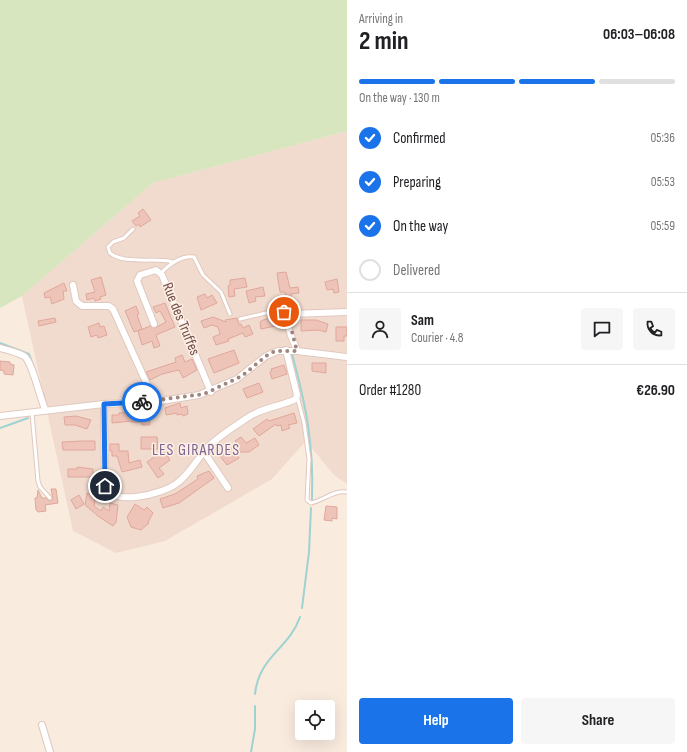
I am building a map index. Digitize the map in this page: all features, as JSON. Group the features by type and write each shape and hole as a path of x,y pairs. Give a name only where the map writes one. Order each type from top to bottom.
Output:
{"street":[{"name":"Rue des Truffes","path":"154,324 137,281 140,275 156,270 161,273 211,392"},
{"path":"73,285 76,301 82,306 109,306 113,309 155,402"},
{"path":"297,351 288,325 288,319 293,314 347,312"},
{"path":"0,348 20,354 30,362 37,388 45,409"},
{"path":"104,404 105,484 108,491 114,496 128,497 151,494 170,488 186,474 218,438 253,414 263,409 295,400 297,395 286,350"},
{"path":"0,416 45,409 104,404 155,402 186,398 211,392 247,373 271,353 286,350 347,357"},
{"path":"204,452 228,488"},
{"path":"42,725 50,752"}],"lane":[{"path":"133,229 124,238 111,243 108,247 110,253 116,256 134,259 157,259 173,262"},
{"path":"161,273 173,262 188,256 196,258 203,275 221,292 230,314"},
{"path":"240,319 279,310 284,312 288,319"},
{"path":"297,395 304,423 309,459 307,500 312,503 338,492 347,492"},
{"path":"32,411 38,481 40,487 50,498"}],"shaded area":[{"path":"347,131 347,484 334,475 306,441 272,479 165,541 116,553 73,531 22,296 153,183"}],"green space":[{"path":"0,0 347,0 347,131 153,183 22,296 0,308"}],"building":[{"path":"143,209 151,220 140,227 139,224 136,226 132,221 140,216 138,213"},
{"path":"286,272 290,288 298,287 299,293 291,294 291,297 286,298 285,292 280,292 277,273"},
{"path":"101,277 106,295 95,301 94,298 87,300 86,294 95,292 91,280"},
{"path":"245,278 247,287 234,289 235,296 229,297 228,286 230,285 230,280"},
{"path":"337,279 339,292 334,293 333,289 327,290 325,282"},
{"path":"64,283 67,291 63,291 64,299 52,304 50,297 45,298 44,293"},
{"path":"263,287 265,296 255,297 256,301 249,303 246,291"},
{"path":"205,294 207,298 212,295 217,303 201,310 197,297"},
{"path":"165,303 175,327 156,335 160,346 154,348 152,341 142,345 138,331 150,326 155,328 166,322 160,311 156,313 153,307"},
{"path":"136,306 139,314 137,315 142,329 134,332 125,311"},
{"path":"277,316 280,325 261,329 260,322"},
{"path":"213,317 226,322 225,320 237,318 239,325 241,324 243,328 249,325 253,334 245,337 243,333 228,339 229,341 216,345 213,337 220,334 218,327 212,325 204,328 201,321"},
{"path":"55,318 56,322 39,326 38,321"},
{"path":"301,320 316,320 328,324 326,332 318,330 301,331"},
{"path":"99,323 100,327 104,326 107,335 98,338 97,335 91,337 88,327"},
{"path":"336,327 347,327 347,336 344,336 344,341 336,341"},
{"path":"234,350 239,363 214,373 208,359"},
{"path":"182,355 185,362 192,359 197,370 183,378 179,370 162,374 150,380 146,372 176,362 175,358"},
{"path":"0,361 10,362 10,364 14,365 13,375 4,374 4,371 0,370"},
{"path":"312,363 326,363 326,373 312,371"},
{"path":"284,365 287,374 272,379 270,372 272,371 271,369"},
{"path":"259,383 263,392 247,398 243,389"},
{"path":"180,403 181,408 187,406 188,414 183,416 182,414 177,415 177,413 166,415 165,408"},
{"path":"149,412 150,425 142,425 142,422 132,421 112,423 112,415 119,415 119,413"},
{"path":"294,413 297,423 288,425 290,428 282,431 281,425 277,426 276,424 259,436 253,429 267,419 269,421"},
{"path":"76,416 91,420 87,429 75,425 65,425 64,417"},
{"path":"141,437 157,437 158,449 141,449"},
{"path":"241,437 246,443 255,438 259,445 249,452 235,452 239,458 227,465 220,456 238,444 235,441"},
{"path":"95,441 95,450 63,450 62,442"},
{"path":"110,444 119,444 119,451 128,451 129,463 140,460 142,467 122,472 117,456 112,456"},
{"path":"165,452 170,460 159,468 164,474 158,478 147,462 158,454"},
{"path":"77,467 93,469 93,477 68,477 68,469 77,469"},
{"path":"209,471 214,478 179,503 163,508 160,499 175,494 198,479 197,476"},
{"path":"51,489 56,489 58,503 45,505 46,511 38,512 36,510 35,498 37,498 38,490 42,498 46,498 50,501 53,499"},
{"path":"87,493 96,495 94,506 101,511 103,507 109,511 110,503 118,505 116,522 113,526 85,505"},
{"path":"79,495 84,504 76,509 71,500"},
{"path":"135,504 144,510 147,507 153,513 148,522 149,523 141,530 131,527 127,517"},
{"path":"326,506 337,507 337,519 332,518 332,521 324,520"}],"waterway":[{"path":"0,343 29,354 35,370"},
{"path":"292,354 308,425 312,461 312,499"},
{"path":"43,393 45,400"},
{"path":"0,428 28,418"},
{"path":"302,608 309,552 311,508"},
{"path":"255,694 262,670 289,637 300,617"},
{"path":"251,752 255,729 255,706"}],"way so far":[{"path":"142,402 186,398 211,392 247,373 266,356 275,351 297,351 288,325 288,319 284,312"}],"district":[{"name":"LES GIRARDES","path":"196,450"}],"route":[{"path":"105,486 104,404 142,402"}]}
